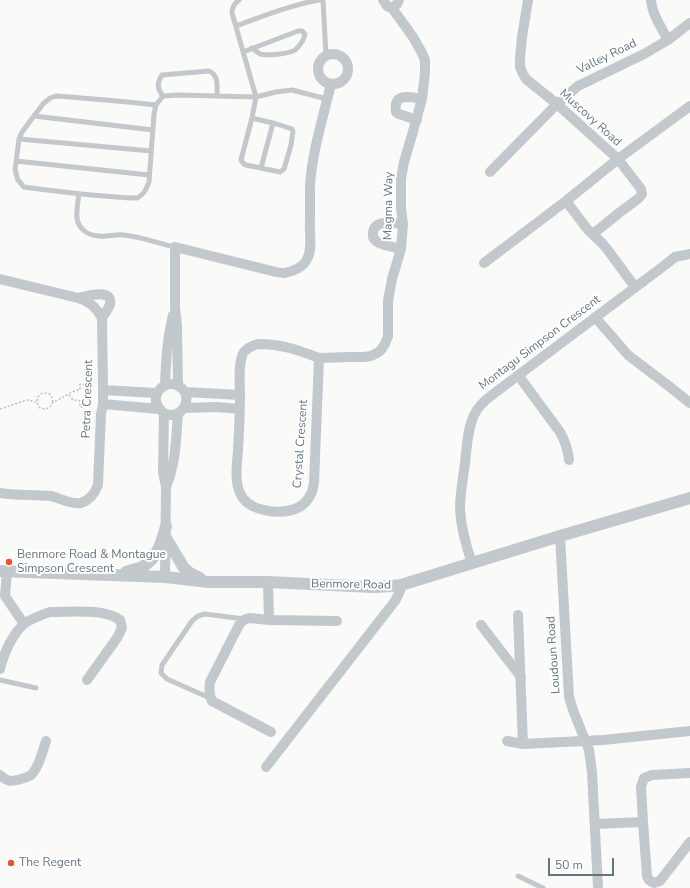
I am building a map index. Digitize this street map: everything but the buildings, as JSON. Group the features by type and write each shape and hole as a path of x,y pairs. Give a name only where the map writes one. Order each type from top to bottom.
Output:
{"street":[{"name":"Magma Way","path":"319,358 364,358 371,356 381,350 388,336 388,301 392,279 401,249 401,179 404,162 422,99 426,73 425,60 422,53 395,4 387,6 383,0"},
{"name":"Muscovy Road","path":"528,0 522,37 520,67 523,74 526,79 557,104 618,159 641,189 641,196 637,201 619,213 593,234"},
{"path":"651,0 655,15 668,40"},
{"name":"Valley Road","path":"490,172 571,91 582,83 631,60 668,40 690,24"},
{"path":"332,54 346,60 348,65 347,75 345,80 341,83 326,83 319,76 318,66 326,56 332,54"},
{"path":"166,487 171,476 175,456 181,410 187,400 182,388 175,307 175,247 284,273 294,270 304,264 308,259 310,248 310,186 313,166 331,84"},
{"path":"416,120 396,112 396,103 399,98 407,96 422,99"},
{"path":"484,263 566,201 618,159 690,106"},
{"path":"566,201 588,230 607,249 635,287"},
{"path":"401,249 378,243 374,240 373,232 374,228 380,224 402,224"},
{"name":"Montagu Simpson Crescent","path":"472,563 466,542 460,510 471,424 477,410 485,400 675,257 690,254"},
{"path":"0,279 85,300 99,312 102,318"},
{"path":"78,298 100,294 107,296 110,303 102,318"},
{"path":"165,385 167,343 175,307"},
{"path":"595,317 628,355 690,403"},
{"name":"Petra Crescent","path":"0,493 52,496 74,503 82,503 95,492 98,485 103,385 102,318"},
{"name":"Crystal Crescent","path":"270,344 283,346 319,358 314,483 312,493 307,501 293,510 278,512 254,508 245,502 240,494 237,472 240,395 240,364 242,354 252,345 270,344"},
{"path":"518,375 565,440 570,460"},
{"path":"165,577 166,487 163,472 162,411 156,401 157,393 160,388 170,384 182,388 240,395"},
{"path":"103,385 157,393"},
{"path":"102,409 162,411 169,414 174,414 181,410 217,408 240,409"},
{"name":"Benmore Road","path":"4,571 116,574 165,577 209,582 268,582 373,587 392,586 401,585 690,498"},
{"path":"116,574 141,568 149,562 156,553 166,532"},
{"path":"166,532 184,568 190,573 209,582"},
{"name":"Loudoun Road","path":"560,536 569,697 589,750 591,761 598,888"},
{"path":"4,571 2,598 24,624"},
{"path":"268,582 269,620"},
{"path":"266,767 394,601 400,592 401,585"},
{"path":"0,669 6,650 13,637 24,624 50,612 101,612 120,620 122,628 117,638 88,680"},
{"path":"518,615 523,744"},
{"path":"271,732 212,701 210,698 210,682 239,625 246,619 337,621"},
{"path":"481,625 521,677"},
{"path":"507,741 523,744 604,740 690,731"},
{"path":"0,775 12,782 28,777 37,766 46,741"},
{"path":"690,773 652,775 644,778 641,787 647,876 649,880 654,884 660,881 690,842"},
{"path":"595,824 643,822"}],"lane":[{"path":"239,0 236,2 232,13 256,97 241,160 246,165 280,172 282,171 284,169 290,145 293,131 292,129 252,118"},
{"path":"236,26 319,0"},
{"path":"323,0 326,56"},
{"path":"243,52 252,48 298,31 302,31 305,34 296,50 292,52 262,54 252,48"},
{"path":"163,96 158,89 159,79 162,75 209,71 214,73 216,76 217,96"},
{"path":"163,96 256,97 292,90 327,99"},
{"path":"156,106 56,96 50,98 43,104 22,132 19,139 15,170 18,180 24,187 110,197 137,198 141,196 147,188 149,182 154,114 156,106 163,96"},
{"path":"34,116 152,130"},
{"path":"261,168 273,123"},
{"path":"19,139 151,151"},
{"path":"16,161 149,175"},
{"path":"79,194 77,218 81,228 87,233 99,236 113,234 123,235 175,247"},
{"path":"210,698 167,679 161,673 162,665 192,621 198,616 205,614 246,619"},
{"path":"0,680 36,688"},
{"path":"518,876 543,888"}],"path":[{"path":"53,402 60,400 76,390 80,390 80,384 86,385 87,379 103,385"},
{"path":"45,393 51,395 53,402 51,407 46,409 40,408 37,402 40,394 45,393"},
{"path":"69,395 73,400 80,401 80,407 86,407 85,413 102,409"},
{"path":"0,409 27,400 37,402"}],"place":[{"name":"Benmore Road & Montague Simpson Crescent","path":"9,562"},
{"name":"The Regent","path":"11,863"}]}
